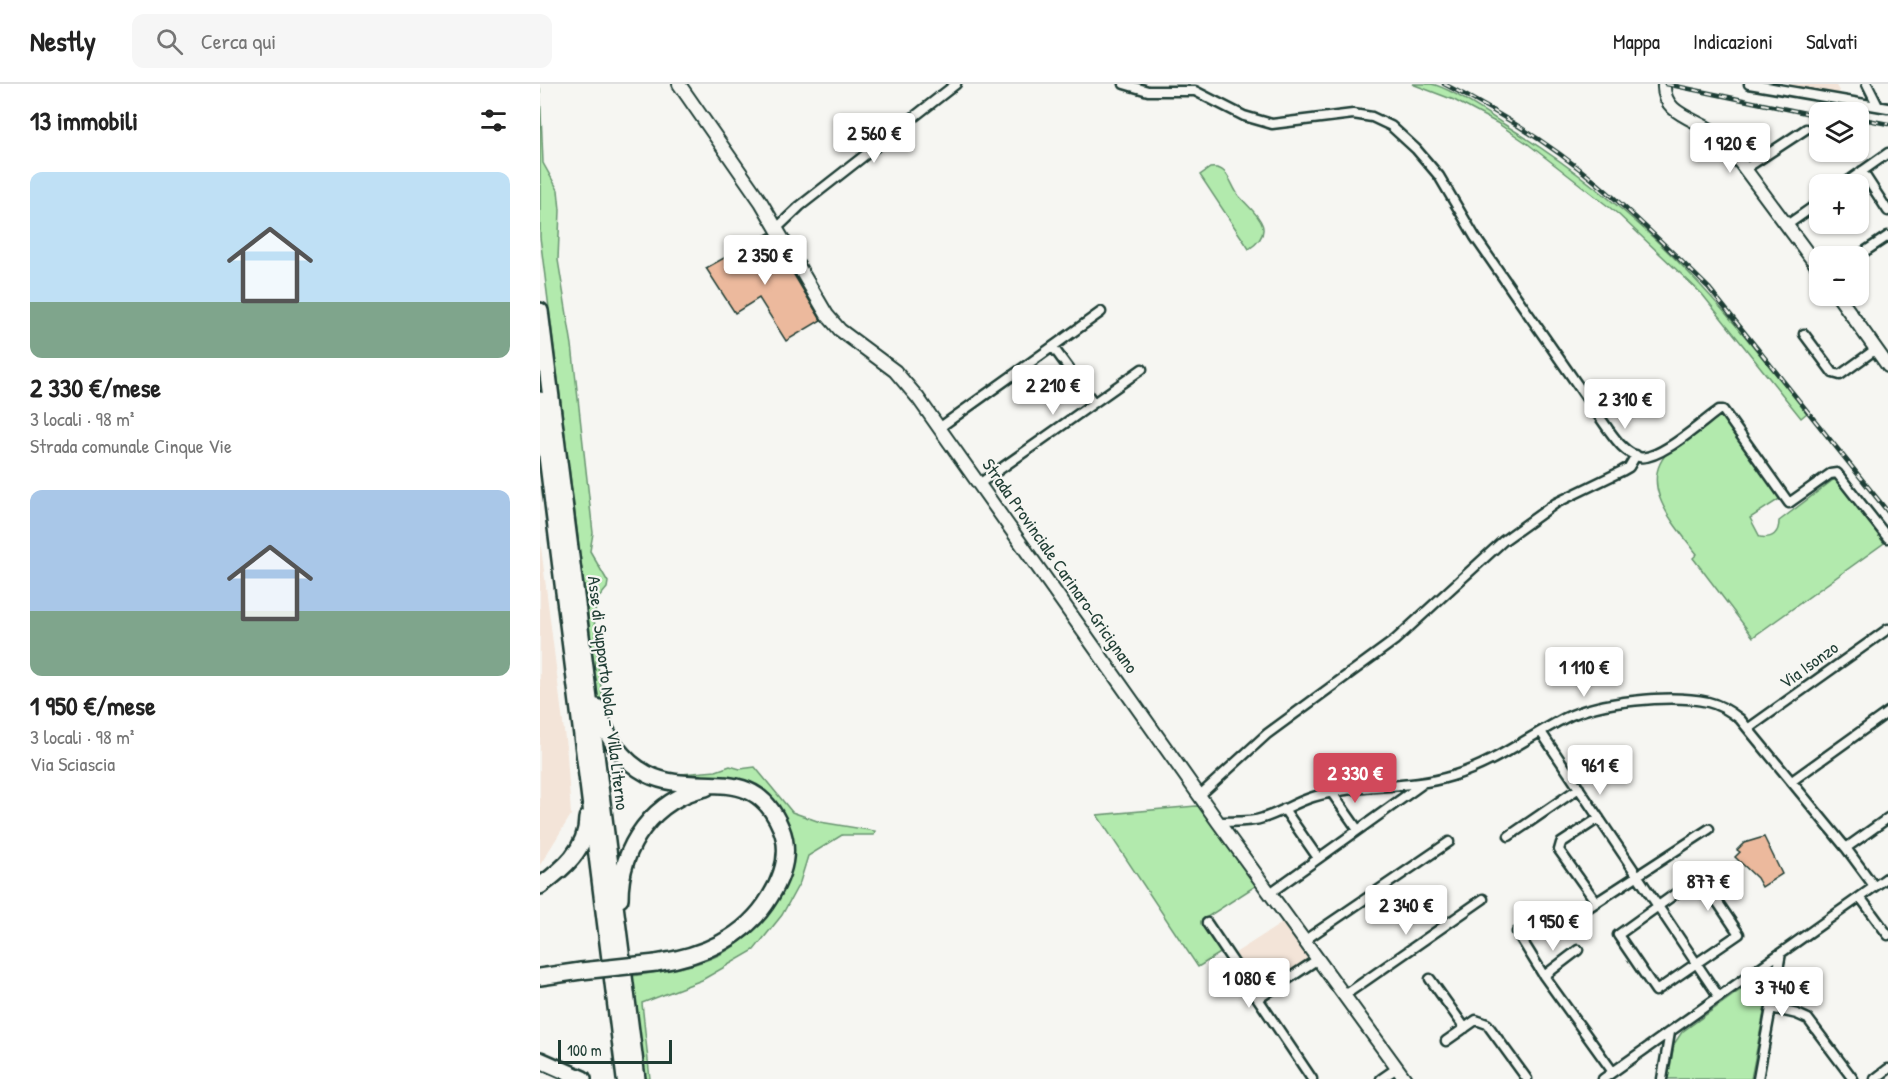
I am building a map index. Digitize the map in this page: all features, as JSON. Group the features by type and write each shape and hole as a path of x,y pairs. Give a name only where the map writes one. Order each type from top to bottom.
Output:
{"highway":[{"name":"Asse di Supporto Nola - Villa Literno","path":"540,311 637,1079"},
{"name":"Asse di Supporto Nola - Villa Literno","path":"540,400 625,1079"},
{"path":"540,976 686,958 720,945 753,920 778,884 786,850 777,818 758,796 747,789 727,784 666,781 648,775 629,761 612,742 601,723 585,667"},
{"path":"540,886 568,863 583,840 587,826 581,728"},
{"path":"621,949 620,893 631,846 644,826 674,800 689,792 727,784"},
{"path":"540,1060 584,1079"}],"street":[{"name":"Strada Provinciale Carinaro-Gricignano","path":"679,84 777,228 827,315 840,330 895,370 939,428 1199,796 1405,1079"},
{"path":"777,228 800,206 956,84"},
{"path":"1124,84 1148,91 1195,91 1244,116 1272,124 1353,114 1372,117 1391,126 1416,148 1453,197 1475,237 1621,445 1636,455 1649,457 1664,450 1719,410 1723,410 1789,503 1830,474 1838,472 1888,538"},
{"path":"1664,84 1663,95 1667,105 1711,128 1722,138 1809,255"},
{"path":"1749,84 1888,108"},
{"path":"1867,84 1878,106"},
{"path":"1745,169 1806,129"},
{"path":"1858,174 1888,153"},
{"path":"1862,171 1888,211"},
{"path":"1787,225 1809,210"},
{"path":"1869,249 1888,236"},
{"path":"1845,306 1888,366"},
{"path":"939,428 1101,312"},
{"path":"1804,334 1833,373 1840,375 1876,349"},
{"path":"1053,346 1094,403"},
{"path":"979,484 1142,369"},
{"path":"1199,796 1274,729 1395,640 1503,541 1556,503 1629,467 1636,455"},
{"name":"Via Isonzo","path":"1749,729 1888,629"},
{"path":"1218,822 1262,819 1313,797 1422,783 1482,766 1568,717 1598,707 1655,699 1688,699 1710,702 1725,708 1749,729 1874,886"},
{"path":"1792,781 1888,712"},
{"path":"1541,732 1719,997"},
{"path":"1270,893 1422,783"},
{"path":"1509,836 1579,788"},
{"path":"1332,793 1358,830"},
{"path":"1284,809 1318,858"},
{"path":"1596,902 1560,850 1561,843 1599,818"},
{"path":"1846,848 1888,818"},
{"path":"1586,909 1709,829"},
{"path":"1305,940 1449,842"},
{"path":"1700,876 1739,934 1656,991 1618,935 1657,905 1700,876"},
{"path":"1603,1079 1888,877"},
{"path":"1860,897 1888,935"},
{"path":"1345,995 1483,899"},
{"path":"1207,923 1312,1079"},
{"path":"1517,932 1544,976 1613,1072"},
{"path":"1544,976 1578,950"},
{"path":"1758,1079 1781,953"},
{"path":"1258,999 1318,959"},
{"path":"1430,979 1465,1028"},
{"path":"1771,1008 1808,1018 1853,1079"},
{"path":"1446,1041 1476,1020 1487,1024 1527,1079"},
{"path":"1662,1079 1670,1032"},
{"path":"1381,1079 1397,1068"},
{"path":"1875,1079 1888,1069"}],"shaded area":[{"path":"1835,84 1842,96 1777,85"},
{"path":"540,539 567,755 571,815 540,865"},
{"path":"1287,920 1314,958 1259,996 1232,955"}],"green space":[{"path":"1412,84 1438,86 1467,100 1553,156 1601,192 1647,232 1706,291 1807,413 1801,418 1702,294 1618,214 1528,144 1497,123 1454,100"},
{"path":"540,88 543,163 558,190 560,210 558,260 572,345 593,533 590,551 608,582 607,588 597,600 594,618 606,722 625,754 640,766 670,775 716,771 730,766 740,769 755,767 792,812 820,822 875,831 874,835 842,835 808,856 800,882 782,915 754,950 702,980 642,1003 650,1079 644,1079 631,976 675,969 712,958 745,938 775,904 785,885 790,866 791,846 780,811 768,796 752,786 731,779 667,778 646,772 623,754 600,712 540,237"},
{"path":"1210,168 1216,168 1225,173 1239,196 1261,221 1262,235 1258,242 1249,249 1200,175"},
{"path":"1721,414 1781,498 1750,518 1760,537 1774,534 1778,529 1779,521 1837,477 1884,543 1753,637 1693,558 1697,554 1670,517 1657,490 1656,476 1661,462 1671,449"},
{"path":"1202,807 1257,885 1201,921 1222,952 1198,967 1097,815"},
{"path":"1756,982 1764,987 1767,997 1751,1079 1668,1079 1674,1044 1682,1032 1750,983"}],"building":[{"path":"769,233 821,320 786,341 759,298 735,313 706,268"},
{"path":"1764,837 1782,874 1762,887 1757,878 1735,857 1740,852 1737,850 1744,843"}],"railway":[{"path":"1444,84 1505,117 1562,155 1668,248 1709,288 1888,512"},
{"path":"1666,84 1809,114"},
{"path":"1869,120 1888,124"}]}
